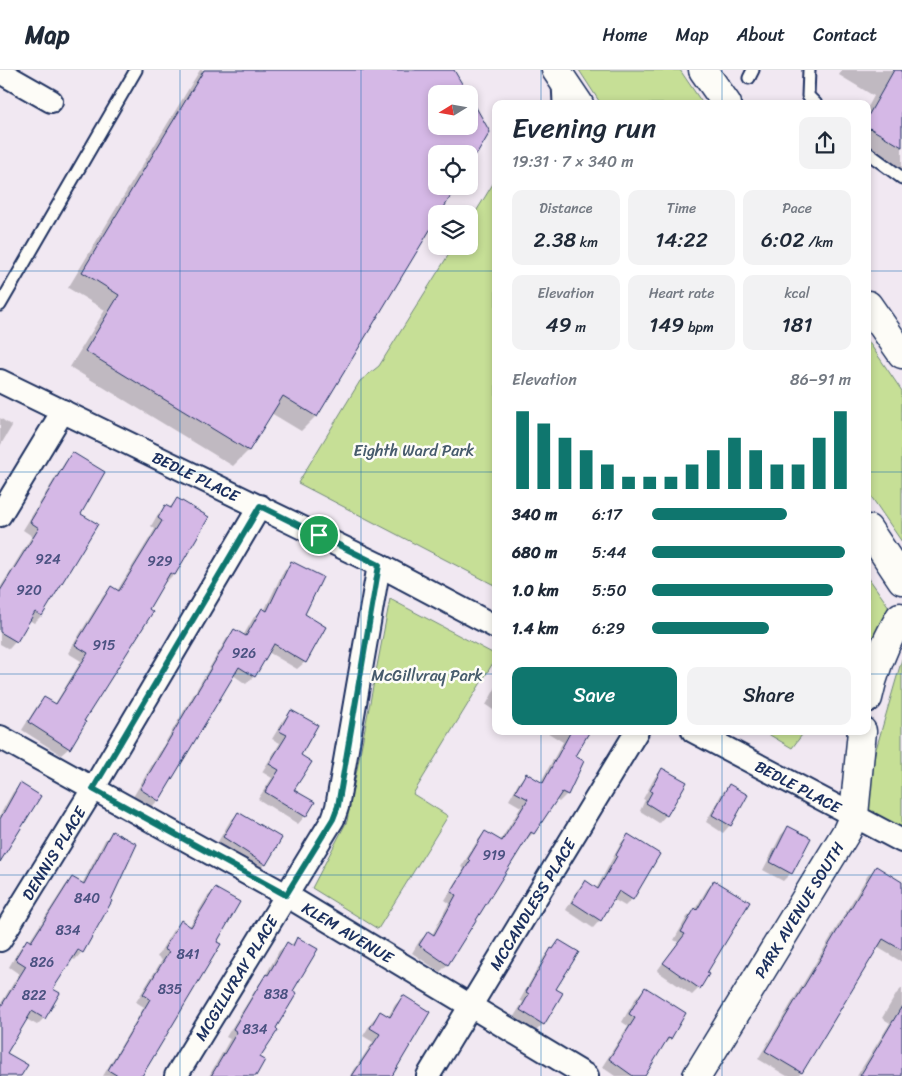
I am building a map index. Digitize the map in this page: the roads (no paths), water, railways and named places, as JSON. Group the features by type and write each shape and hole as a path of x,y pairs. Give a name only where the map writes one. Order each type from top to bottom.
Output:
{"main road":[{"path":"703,70 724,100"},
{"path":"557,71 576,100"},
{"path":"871,309 902,354"},
{"path":"871,534 902,580"},
{"path":"871,682 889,637 900,617"},
{"name":"PARK AVENUE SOUTH","path":"697,1076 847,831 854,815 862,735"}],"street":[{"path":"0,72 51,101"},
{"name":"BEDLE PLACE","path":"0,381 260,506 379,565 492,625"},
{"path":"0,514 63,411"},
{"name":"DENNIS PLACE","path":"0,940 93,789 260,506"},
{"name":"MCGILLVRAY PLACE","path":"176,1076 333,819 338,806 379,565"},
{"name":"MCCANDLESS PLACE","path":"428,1076 635,735"},
{"name":"BEDLE PLACE","path":"701,735 902,841"},
{"name":"KLEM AVENUE","path":"0,737 286,895 587,1076"}],"lane":[{"path":"0,305 136,70"},
{"path":"809,70 808,96 812,100"},
{"path":"557,71 559,100"},
{"path":"871,154 902,178"}],"park label":[{"name":"Eighth Ward Park","path":"414,450"},
{"name":"McGillvray Park","path":"427,675"}]}
